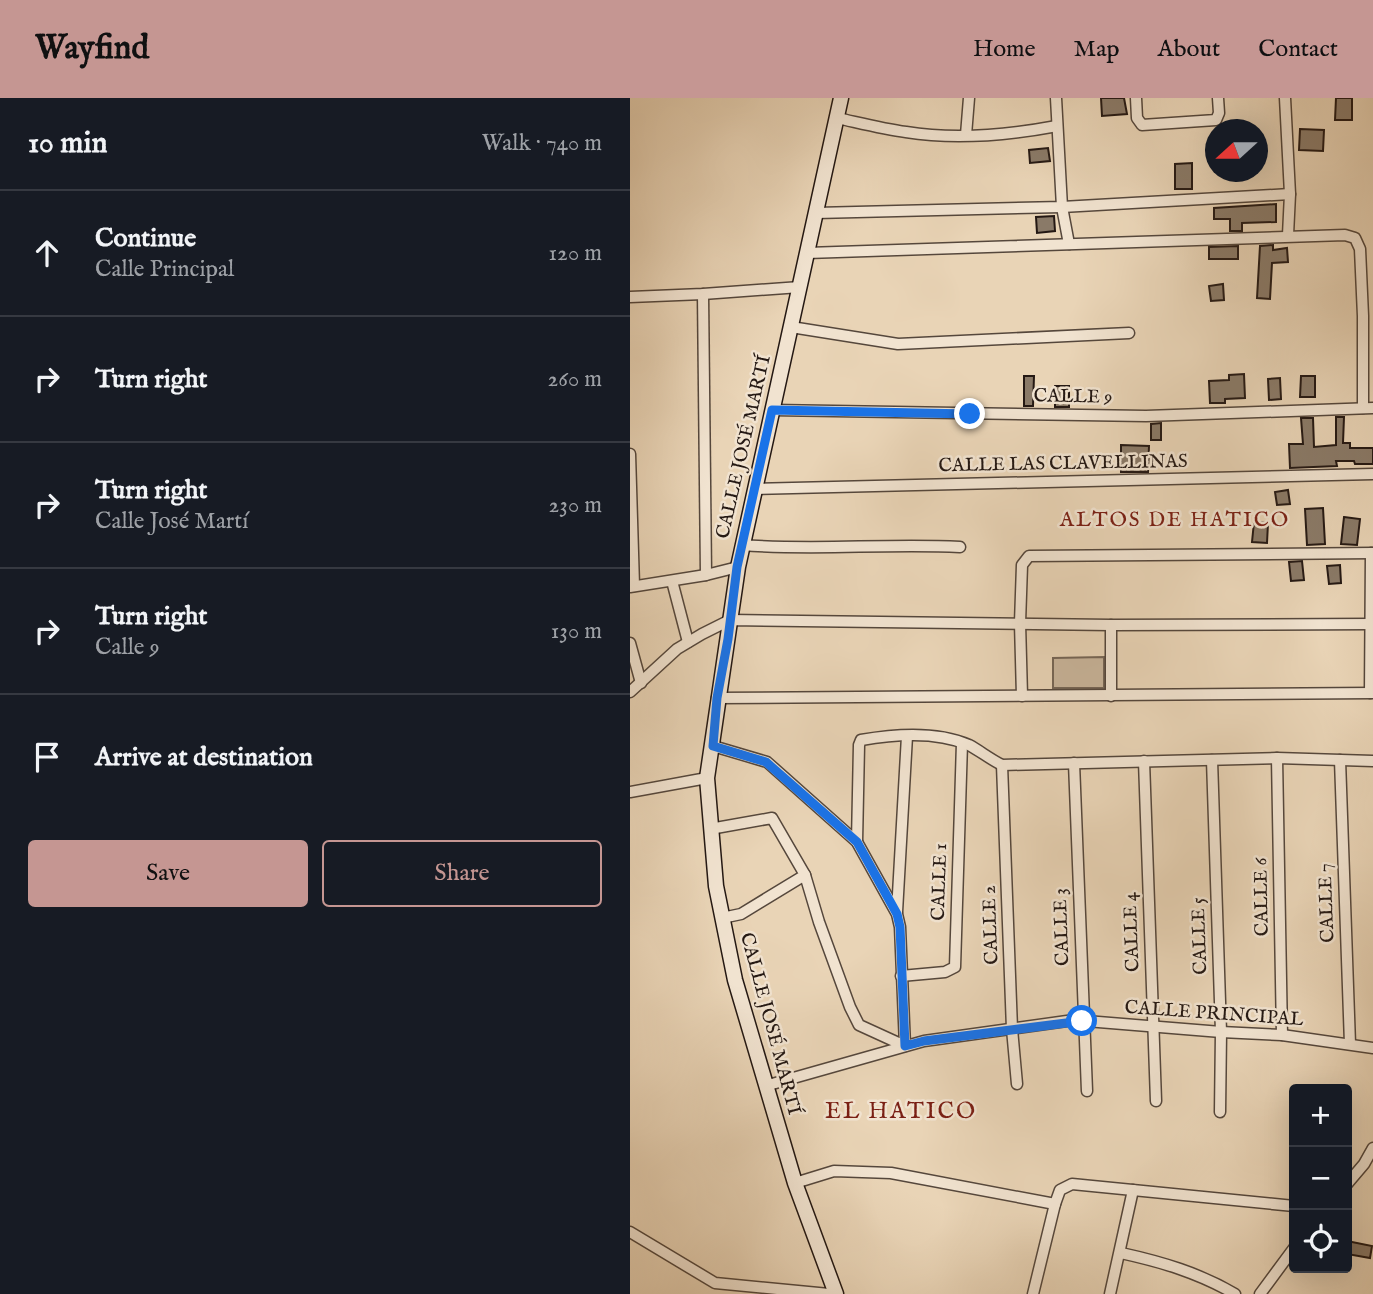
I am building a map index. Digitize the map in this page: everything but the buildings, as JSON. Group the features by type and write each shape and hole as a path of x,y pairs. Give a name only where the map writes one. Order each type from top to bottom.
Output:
{"main road":[{"name":"CALLE JOSÉ MARTÍ","path":"836,1294 794,1183 735,980 716,886 707,778 737,567 842,98"}],"street":[{"path":"967,135 969,98"},
{"path":"1056,98 1062,207 1069,244"},
{"path":"1136,98 1138,118 1142,125 1216,120 1219,113 1218,98"},
{"path":"1285,98 1290,194 1288,235"},
{"path":"837,118 908,133 1020,133 1058,126"},
{"path":"816,213 1062,207 1290,194"},
{"path":"807,253 1345,234 1355,238 1360,249 1368,408"},
{"path":"1359,265 1373,264"},
{"path":"630,297 800,287"},
{"path":"703,294 706,575"},
{"path":"791,327 898,344 1129,333"},
{"name":"CALLE 9","path":"772,410 1146,416 1368,408"},
{"path":"630,454 632,587 737,567"},
{"name":"CALLE LAS CLAVELLINAS","path":"755,489 1373,474"},
{"path":"743,545 793,549 903,544 960,547"},
{"path":"717,698 1111,696 1372,693 1372,553 1029,556 1022,565 1021,696"},
{"path":"672,580 688,642"},
{"path":"630,692 677,649 730,620 1111,625 1371,624"},
{"path":"1111,625 1111,696"},
{"path":"630,643 641,683"},
{"path":"857,842 861,740 931,735 962,743 1002,765 1277,758 1373,761"},
{"path":"897,914 907,736"},
{"name":"CALLE 1","path":"901,976 945,972 955,967 962,743"},
{"path":"710,829 772,818 804,875 850,1007 859,1025 905,1046 900,927 897,914 857,842 766,762 713,746"},
{"name":"CALLE 6","path":"1277,758 1282,1035"},
{"name":"CALLE 5","path":"1212,760 1221,1032 1220,1112"},
{"name":"CALLE 7","path":"1339,760 1350,1044"},
{"name":"CALLE 4","path":"1144,761 1156,1101"},
{"name":"CALLE 3","path":"1074,763 1082,1021 1087,1091"},
{"name":"CALLE 2","path":"1002,765 1012,1029 1017,1084"},
{"path":"630,792 707,778"},
{"path":"722,918 741,914 804,875"},
{"name":"CALLE PRINCIPAL","path":"765,1086 924,1041 1082,1021 1282,1035 1373,1048"},
{"path":"1352,1179 1369,1164 1373,1148"},
{"path":"794,1183 834,1171 891,1173 1055,1203"},
{"path":"1033,1294 1055,1203 1060,1191 1072,1184 1289,1206"},
{"path":"1110,1294 1133,1190"},
{"path":"630,1232 715,1283 748,1291 829,1294"},
{"path":"1121,1253 1177,1267 1210,1279 1235,1294"},
{"path":"1260,1294 1289,1255"}],"shaded area":[{"path":"1104,657 1104,688 1053,688 1053,658"}],"district":[{"name":"ALTOS DE HATICO","path":"1175,520"},
{"name":"EL HATICO","path":"901,1111"}],"route":[{"path":"970,414 772,410 737,567 717,698 713,746 766,762 857,842 897,914 900,927 905,1046 924,1041 1082,1021"}]}
